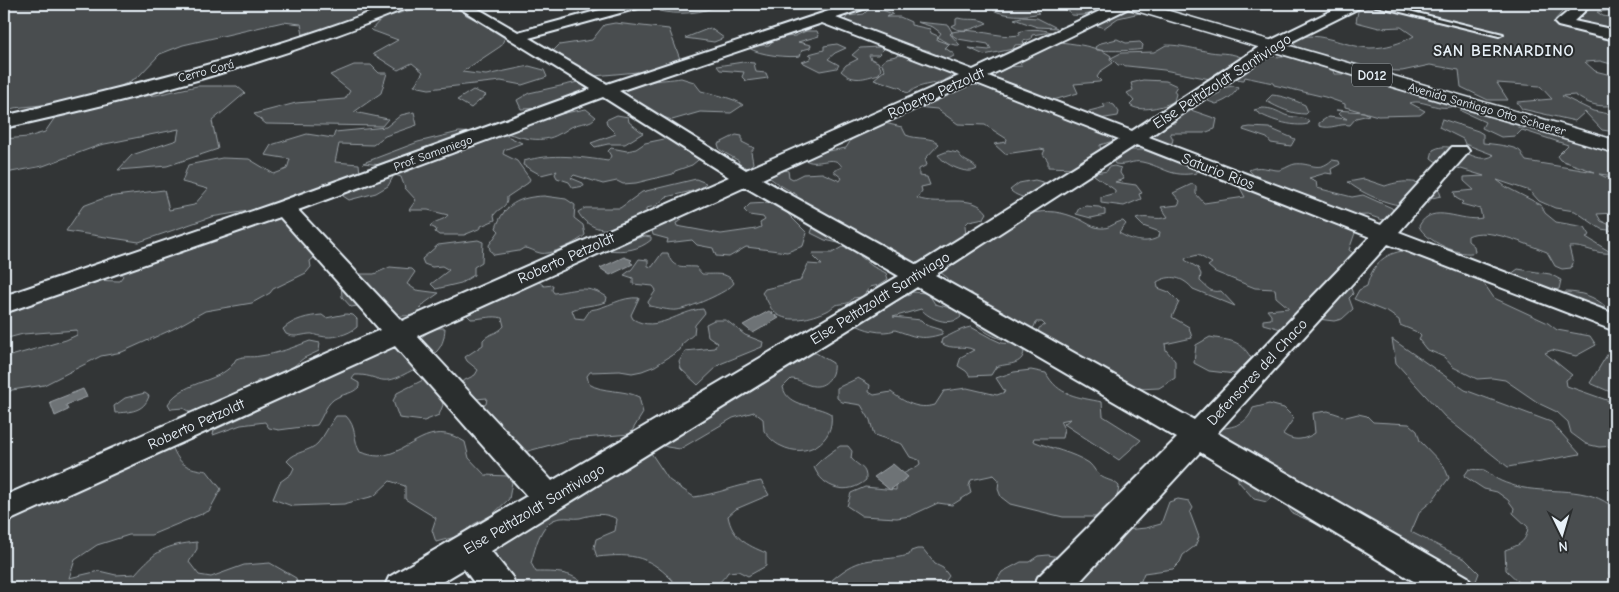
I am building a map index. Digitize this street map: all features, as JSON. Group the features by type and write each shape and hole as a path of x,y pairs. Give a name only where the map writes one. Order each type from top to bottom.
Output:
{"main road":[{"name":"Avenida Santiago Otto Schaerer","path":"1128,4 1615,137"},
{"name":"Avenida Santiago Otto Schaerer","path":"1148,4 1615,147"}],"street":[{"name":"Cerro Corá","path":"4,122 268,54 336,31 404,4"},
{"path":"460,4 605,90 745,178 1198,436 1455,588"},
{"path":"516,37 637,4"},
{"name":"Roberto Petzoldt","path":"4,510 974,76 1128,4"},
{"name":"Else Peltdzoldt Santiviago","path":"402,588 917,276 1134,138 1276,44 1356,4"},
{"path":"1585,4 1563,23 1615,35"},
{"name":"Prof. Samaniego","path":"4,305 284,208 605,90 822,18 851,5"},
{"name":"Saturio Rios","path":"822,18 1615,322"},
{"name":"Defensores del Chaco","path":"1051,588 1198,436 1385,235 1459,151"},
{"path":"284,208 550,500"},
{"path":"468,548 499,588"}],"lane":[{"path":"1372,4 1500,34"}],"shaded area":[{"path":"4,4 406,4 396,10 325,35 303,35 301,24 283,22 183,45 160,54 138,77 110,92 60,103 14,108 4,112"},
{"path":"432,4 459,5 466,15 506,35 501,46 462,72 486,75 529,66 544,70 547,77 522,85 501,81 429,89 414,86 423,72 412,63 398,70 373,54 398,40 371,30 382,18"},
{"path":"656,4 720,4 699,12 674,13 659,11"},
{"path":"1029,4 1035,6 1034,9 1039,13 1016,15 1003,14 993,10 1000,5"},
{"path":"1052,4 1076,10 1102,4 1116,4 1083,15 1071,15 1070,12"},
{"path":"1385,4 1569,4 1555,20 1563,24 1578,21 1578,8 1593,4 1615,6 1615,10 1597,12 1603,16 1615,18 1615,65 1600,61 1585,62 1595,71 1615,76 1615,105 1599,106 1584,101 1575,95 1562,96 1593,111 1615,115 1615,132 1602,130 1585,112 1575,121 1522,109 1517,102 1552,99 1540,86 1497,83 1508,100 1488,100 1461,87 1459,70 1430,65 1402,71 1364,70 1299,48 1290,41 1299,37 1309,36 1360,47 1376,48 1393,45 1414,36 1401,27 1379,28 1356,22 1358,11 1369,8 1401,11"},
{"path":"1122,6 1140,13 1118,18 1104,28 1096,25"},
{"path":"877,8 893,14 886,17 900,17 911,22 911,25 930,29 931,33 938,36 937,40 949,44 945,48 954,56 944,61 929,56 931,54 930,51 923,49 892,52 845,20 847,16 864,14 869,9"},
{"path":"1021,17 1037,18 1057,28 1037,27 1014,19"},
{"path":"956,19 981,20 987,23 960,30 951,26 956,24"},
{"path":"917,22 948,25 952,32 950,34 960,45 943,41 938,37 941,33 933,27"},
{"path":"615,23 669,29 680,59 659,70 594,76 552,52 559,45 592,40 604,25"},
{"path":"710,28 724,38 714,42 685,38"},
{"path":"1031,29 1051,32 1032,35 1031,39 1023,41 1024,44 1015,45 1013,49 984,55 969,48 989,50 991,49 988,44 958,39 952,35 952,32 969,31 1011,36 1020,35 1019,32"},
{"path":"806,31 817,31 819,36 798,42 811,45 810,48 802,50 800,56 774,55 749,48 751,46 769,45 775,38 795,36"},
{"path":"1117,39 1126,43 1140,42 1143,45 1142,49 1097,50 1095,47 1101,43"},
{"path":"1036,41 1086,46 1111,56 1110,59 1113,63 1101,71 1097,77 1101,81 1074,84 1078,93 1050,101 1112,138 1113,141 1100,145 1101,152 1074,168 1048,167 1048,161 1043,154 1045,150 1005,154 994,144 1006,142 1007,139 985,125 958,124 937,109 916,107 959,87 1001,82 988,75 1004,67 1022,66 1016,59 1013,49"},
{"path":"837,44 846,48 828,59 839,65 837,68 820,71 802,62 810,59 812,56 809,54 824,50 824,46"},
{"path":"1166,45 1232,54 1245,59 1210,79 1164,70 1118,65 1111,58 1121,53 1154,52"},
{"path":"879,47 884,49 878,55 869,55 871,59 878,62 881,69 879,74 855,78 841,71 846,65 858,59 852,55 860,48"},
{"path":"905,54 955,73 944,80 919,87 909,93 901,88 874,79 885,70 881,63 887,58"},
{"path":"1290,54 1336,70 1333,71 1334,74 1352,74 1405,90 1416,83 1425,85 1456,105 1437,107 1415,102 1410,103 1425,111 1420,115 1378,116 1345,107 1345,104 1325,97 1274,85 1273,83 1245,77 1244,80 1231,79 1261,60 1268,59 1266,56 1283,57"},
{"path":"743,62 754,63 756,72 766,73 768,78 746,81 742,77 744,72 720,70 717,66"},
{"path":"354,65 371,65 379,73 387,73 381,93 354,112 388,119 382,126 266,124 254,114 296,103 345,99 350,91 330,75"},
{"path":"681,78 694,82 701,91 729,98 743,105 731,113 700,112 672,120 652,113 616,94 629,86"},
{"path":"1143,80 1166,81 1177,86 1174,91 1176,94 1174,101 1146,109 1139,109 1130,105 1134,101 1127,93 1133,90 1131,83"},
{"path":"578,82 590,83 592,91 549,108 521,109 517,100 529,93"},
{"path":"197,86 237,86 245,93 212,121 218,149 167,166 118,170 132,155 177,140 179,129 100,145 43,166 6,173 4,176 4,139 28,137 45,132 56,116 96,100 156,95"},
{"path":"1234,86 1238,88 1226,100 1216,104 1208,101 1209,98 1220,93 1220,88"},
{"path":"473,90 486,95 471,108 457,100"},
{"path":"1272,95 1289,98 1305,105 1308,112 1301,114 1290,112 1266,101"},
{"path":"1109,103 1114,105 1119,112 1118,116 1099,119 1088,113 1089,111 1105,107 1103,104"},
{"path":"1461,106 1520,122 1519,128 1532,128 1615,151 1615,176 1599,174 1615,178 1615,213 1597,214 1601,221 1615,227 1615,231 1601,229 1575,211 1555,208 1539,201 1530,191 1497,180 1506,187 1541,205 1545,213 1556,222 1585,227 1590,235 1586,237 1612,253 1601,253 1580,247 1569,247 1573,263 1571,268 1562,269 1555,266 1547,252 1519,241 1496,235 1486,233 1468,236 1468,241 1474,246 1475,252 1469,253 1444,247 1428,237 1419,226 1432,215 1482,218 1480,209 1461,204 1463,202 1456,198 1454,192 1474,190 1464,181 1464,177 1484,176 1435,161 1431,158 1433,150 1441,147 1450,147 1480,158 1494,155 1465,144 1463,139 1439,127 1442,119 1478,131 1483,134 1483,143 1517,149 1526,161 1595,172 1560,160 1557,156 1568,145 1522,130 1516,136 1501,137 1482,128 1485,122 1461,111"},
{"path":"1262,108 1272,109 1285,115 1309,121 1308,124 1302,125 1280,122 1265,117 1254,110"},
{"path":"586,109 596,117 589,122 574,126 553,137 532,139 506,133 517,126 537,124 549,116"},
{"path":"1188,109 1217,119 1215,129 1204,133 1170,133 1173,139 1172,143 1166,144 1142,136 1161,125 1175,123 1176,120 1166,116"},
{"path":"1336,110 1364,112 1369,115 1356,118 1350,125 1319,126 1319,123 1328,117 1347,119 1338,114 1342,111"},
{"path":"414,112 417,125 385,136 373,145 339,144 335,162 359,164 360,174 386,173 393,177 388,186 376,193 349,200 343,196 341,188 285,205 211,217 139,242 66,231 83,206 107,197 164,190 169,210 194,205 208,189 182,182 188,165 222,158 249,159 274,174 287,169 290,159 265,155 271,145 307,134 333,138 335,132 386,127 401,115"},
{"path":"617,115 628,117 629,122 643,133 625,144 608,144 595,147 591,143 616,134 607,125 606,120"},
{"path":"884,123 902,127 906,135 932,140 939,144 925,159 927,165 919,169 919,176 927,177 930,185 921,187 922,191 917,198 935,201 964,201 981,207 987,213 984,218 969,221 965,225 966,237 940,248 937,251 943,256 925,264 913,265 899,273 891,272 868,261 847,245 825,240 811,233 819,211 796,201 797,195 767,175 782,169 788,171 789,177 793,179 803,174 822,173 840,181 842,178 833,171 842,167 839,163 835,161 809,162 804,159 816,153 846,148 851,140 848,137 874,125"},
{"path":"1250,127 1269,128 1295,139 1291,146 1271,143 1267,138 1243,130"},
{"path":"459,132 479,133 493,137 505,135 522,143 504,150 503,154 517,161 530,179 528,183 507,197 505,205 494,215 495,220 464,235 439,235 435,232 436,229 430,226 448,215 428,210 409,210 416,200 405,188 401,177 389,173 389,166 363,163 418,142"},
{"path":"736,135 742,136 742,142 754,148 751,152 753,163 750,167 743,168 737,165 739,161 720,150 718,144"},
{"path":"669,138 703,156 692,165 675,171 673,174 636,183 623,184 617,181 603,184 574,175 571,178 583,183 584,186 573,188 569,182 557,178 555,174 557,171 541,175 523,165 524,161 556,156 608,161 611,156 608,151 611,148 627,151 636,149 645,143"},
{"path":"1123,150 1144,150 1167,159 1181,161 1196,169 1197,173 1174,173 1139,162 1115,164 1112,158"},
{"path":"948,151 958,153 977,169 968,171 950,165 938,155"},
{"path":"1332,160 1339,161 1340,164 1331,169 1332,174 1326,173 1309,178 1316,181 1317,188 1352,197 1363,195 1392,208 1394,213 1390,220 1383,220 1368,215 1340,216 1316,200 1299,196 1280,185 1266,184 1257,179 1249,170 1259,168 1279,170 1295,164 1322,166"},
{"path":"1109,167 1121,168 1120,173 1124,179 1115,182 1136,185 1142,193 1139,194 1141,199 1124,206 1101,203 1101,197 1115,193 1115,190 1094,175 1095,173 1107,171"},
{"path":"696,179 706,183 701,189 666,197 656,206 646,208 650,215 622,223 616,229 594,227 585,221 578,212 585,208 620,208 642,192"},
{"path":"1364,179 1385,186 1399,182 1419,183 1439,190 1441,196 1432,198 1428,203 1409,195 1404,205 1398,205 1367,194 1348,182"},
{"path":"1035,180 1054,185 1060,192 1057,197 1046,199 1026,198 1014,194 1010,190 1019,183"},
{"path":"1192,184 1196,186 1196,194 1204,203 1245,197 1239,186 1243,184 1356,230 1349,250 1365,261 1359,276 1351,279 1349,283 1353,294 1349,298 1353,309 1342,319 1334,321 1318,319 1288,331 1263,324 1263,320 1271,319 1271,315 1267,310 1289,308 1276,297 1275,289 1255,288 1215,272 1208,266 1212,263 1198,255 1186,258 1185,260 1198,268 1201,274 1200,281 1207,288 1212,291 1221,291 1235,306 1193,289 1181,279 1167,278 1157,282 1158,288 1169,292 1179,302 1172,317 1189,327 1192,338 1165,344 1166,350 1175,361 1175,378 1159,388 1138,389 1082,361 1064,346 1038,335 1039,328 1045,325 1042,322 1036,322 1034,327 1019,341 1001,339 986,332 973,321 962,307 974,298 972,293 963,292 947,282 948,278 941,273 940,269 981,246 983,241 1029,214 1036,212 1061,213 1098,228 1104,228 1123,221 1126,224 1119,233 1139,241 1149,241 1159,237 1160,232 1143,226 1136,219 1168,217 1161,207 1178,205 1180,201 1173,193"},
{"path":"544,196 566,199 575,205 574,218 583,225 585,235 570,245 550,252 540,253 524,248 519,251 494,255 489,245 499,231 496,228 503,213 520,200"},
{"path":"769,203 779,205 807,233 803,246 787,252 746,247 729,257 716,256 713,248 697,245 692,240 667,243 668,239 653,235 652,230 657,224 676,217 682,220 676,223 677,226 721,234 756,229 761,227 760,223 765,220 763,217 749,215 744,210 750,204"},
{"path":"1086,206 1099,207 1105,210 1105,215 1091,218 1076,214 1079,208"},
{"path":"268,217 281,217 315,257 310,261 311,267 306,273 273,289 270,293 252,303 205,311 173,329 122,352 101,356 44,385 12,390 4,397 4,358 66,340 77,335 77,330 23,334 4,339 4,307 23,303 86,280 119,281 123,276 120,271"},
{"path":"645,236 651,237 651,240 636,248 614,251 608,250 606,247"},
{"path":"478,240 483,242 482,262 474,267 474,275 461,283 436,289 431,284 449,270 442,266 432,267 424,264 422,259 438,245"},
{"path":"842,247 863,253 860,256 872,266 886,273 888,279 879,285 870,287 862,297 853,298 848,303 836,305 815,316 794,319 781,316 773,311 762,293 765,289 800,281 808,264 822,265 812,255 813,253 832,253"},
{"path":"1410,250 1474,269 1494,298 1548,323 1557,330 1590,336 1596,345 1576,356 1552,350 1545,353 1572,375 1566,380 1567,386 1615,403 1615,446 1599,447 1586,444 1571,433 1568,422 1557,412 1540,404 1505,380 1492,378 1477,379 1453,367 1444,357 1426,349 1419,340 1421,336 1417,332 1400,325 1399,320 1389,313 1354,299 1359,290 1367,286 1373,271 1382,260 1394,253"},
{"path":"662,253 668,253 672,262 678,266 696,267 702,274 724,275 734,283 731,287 716,295 682,309 670,310 649,306 648,302 656,290 653,286 633,284 633,278 624,275 632,269 639,259 648,260 648,266 652,267"},
{"path":"624,257 632,260 630,262 633,264 610,275 600,268"},
{"path":"390,267 412,269 415,272 407,284 416,290 439,293 425,303 415,315 391,317 370,304 351,307 342,297 341,284 353,274 374,274"},
{"path":"1518,269 1550,274 1561,280 1559,289 1546,290 1527,284 1511,274"},
{"path":"537,280 544,286 553,285 552,290 554,293 587,289 594,290 607,297 606,302 572,310 575,318 584,319 590,310 633,298 639,298 631,315 633,319 642,323 659,323 694,310 703,309 705,313 695,325 694,334 682,344 680,350 655,366 632,373 620,371 590,372 587,376 589,384 595,387 639,397 643,413 630,434 572,439 521,453 466,430 470,417 478,408 486,404 487,398 476,399 468,406 457,384 475,375 478,370 465,357 483,345 485,338 499,331 504,326 502,318 499,317 471,319 466,314 468,308"},
{"path":"911,292 928,293 935,304 958,310 961,317 946,322 934,319 921,309 893,317 921,320 926,325 942,330 942,334 928,337 912,336 895,330 873,331 852,323 860,318 872,316 894,303 895,299 910,295"},
{"path":"1565,292 1587,295 1606,307 1603,309 1564,297"},
{"path":"769,311 779,318 753,333 743,325"},
{"path":"346,314 353,315 357,319 357,327 340,336 325,337 310,334 292,336 286,334 283,329 296,320 306,317 322,315 326,318"},
{"path":"714,320 726,320 745,335 763,342 762,347 720,364 698,385 681,369 679,362 685,351 714,348 718,343 708,336 706,324"},
{"path":"971,327 1002,343 1014,344 1024,351 1023,356 1018,362 996,367 991,375 970,376 958,366 961,357 974,350 970,348 949,347 941,343 942,339"},
{"path":"434,328 445,328 441,345 435,353 414,369 390,380 355,375 352,379 359,383 359,387 334,399 317,425 279,430 269,428 265,422 241,425 213,435 214,430 264,407 267,401 395,343 412,344"},
{"path":"1210,337 1229,340 1238,344 1243,347 1251,358 1235,374 1209,371 1194,363 1196,345"},
{"path":"1392,339 1465,390 1551,422 1580,454 1508,467 1445,417 1396,363"},
{"path":"310,341 320,343 319,351 304,358 285,373 257,381 255,389 202,414 191,413 183,408 171,409 168,404 184,390 223,373 231,367 236,359 273,354"},
{"path":"1613,345 1615,345 1615,394 1590,383"},
{"path":"808,353 816,353 833,363 830,377 824,384 819,386 791,379 783,387 790,399 831,414 831,424 828,433 824,440 817,445 809,449 790,450 778,445 764,431 763,419 754,412 733,418 680,449 667,447 654,441 676,410 676,404"},
{"path":"1031,370 1046,373 1056,387 1063,391 1085,399 1102,402 1103,416 1141,440 1119,460 1064,424 1070,419 1060,421 1064,429 1062,438 1034,438 1033,441 1082,459 1089,463 1100,476 1119,486 1116,499 1102,517 1063,517 1010,504 1001,497 998,489 999,480 994,475 971,480 969,486 971,493 952,505 938,503 910,516 897,518 862,516 847,506 851,493 865,487 896,490 900,476 920,464 919,460 910,457 902,444 874,435 870,420 861,405 842,402 837,398 837,388 858,378 870,385 869,392 874,395 891,392 917,406 929,406 935,405 944,391 967,388 997,395 1005,392 996,378 1014,372"},
{"path":"423,380 435,382 443,405 439,415 424,421 399,418 393,401 397,393"},
{"path":"83,389 87,397 66,405 68,410 55,416 50,402"},
{"path":"145,393 149,396 140,408 115,413 114,406 125,398"},
{"path":"1269,404 1284,408 1294,418 1283,434 1295,439 1303,439 1315,433 1313,413 1328,411 1346,417 1358,414 1367,416 1373,422 1409,424 1417,431 1420,441 1444,466 1449,478 1432,501 1420,511 1411,532 1465,559 1479,573 1476,581 1465,586 1339,528 1324,527 1292,513 1283,500 1223,445 1217,429 1239,424 1247,418 1253,408"},
{"path":"336,416 346,416 352,425 360,452 372,455 379,456 391,453 430,435 452,436 465,442 469,458 485,475 507,476 512,482 509,499 492,515 474,524 459,536 436,542 432,530 436,518 405,499 405,486 390,481 374,496 344,504 292,506 273,499 280,482 291,474 294,468 287,461 294,455 315,446"},
{"path":"172,446 181,462 194,469 207,471 221,489 209,511 151,535 129,535 97,545 75,560 69,578 99,571 116,575 135,574 149,559 162,550 177,545 197,542 197,549 189,562 199,575 211,577 244,565 270,563 296,578 298,588 4,588 4,520"},
{"path":"840,446 848,446 852,451 851,458 862,467 866,475 866,480 852,488 844,489 830,485 823,481 814,467"},
{"path":"649,450 669,480 694,497 761,481 769,495 736,509 728,516 733,530 741,540 766,553 766,566 748,576 738,571 728,572 718,583 706,588 677,588 676,584 658,567 641,558 631,556 597,557 594,548 596,539 615,531 617,519 599,514 578,518 561,518 548,524 540,535 531,563 536,572 570,575 582,582 587,588 552,588 539,582 520,583 507,577 497,564 491,547 561,476 570,470"},
{"path":"893,464 908,477 890,490 874,477"},
{"path":"1469,469 1484,470 1499,480 1528,489 1567,491 1593,496 1615,509 1615,564 1609,573 1612,584 1605,588 1522,588 1521,584 1506,570 1505,550 1514,547 1524,540 1528,527 1513,513 1514,508 1508,500 1497,492 1484,489 1464,476"},
{"path":"1241,476 1273,495 1267,502 1254,499 1238,481 1238,477"},
{"path":"1178,499 1189,501 1193,508 1190,513 1199,537 1195,546 1183,555 1180,562 1173,569 1144,573 1138,588 999,588 997,580 1002,572 1021,562 1029,562 1038,556 1048,555 1072,559 1125,530 1161,524 1169,502"},
{"path":"923,549 935,564 943,568 949,576 944,583 919,583 910,588 831,588 832,580 852,566 869,560 909,555 911,551"}],"district":[{"name":"SAN BERNARDINO","path":"1504,51"}]}
